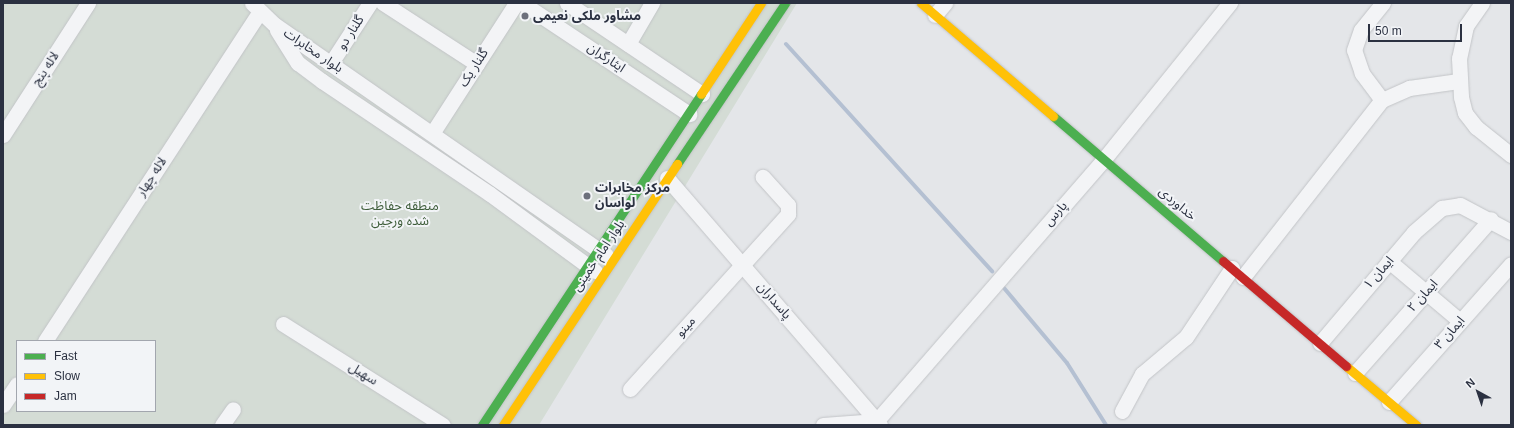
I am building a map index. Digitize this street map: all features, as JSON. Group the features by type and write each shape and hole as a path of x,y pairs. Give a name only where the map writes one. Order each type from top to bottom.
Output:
{"main road":[{"name":"بلوار امام خمینی","path":"503,425 601,275 785,3"},
{"name":"خداوردی","path":"921,3 1416,425"},
{"name":"بلوار امام خمینی","path":"482,425 689,114 759,4"}],"street":[{"name":"لاله پنج","path":"3,135 88,3"},
{"name":"گلنار دو","path":"331,64 370,3"},
{"path":"383,3 477,64"},
{"name":"گلنار یک","path":"433,132 516,3"},
{"name":"ایثارگران","path":"522,3 689,114"},
{"name":"ایثارگران","path":"567,3 702,94"},
{"path":"628,44 652,3"},
{"path":"935,15 945,3"},
{"name":"پارس","path":"877,424 1104,159 1230,3"},
{"path":"1382,3 1361,30 1354,50 1362,73 1382,100"},
{"path":"1482,3 1466,26 1459,58 1460,81 1465,113 1511,155"},
{"path":"256,8 275,25"},
{"name":"لاله چهار","path":"46,340 256,8"},
{"name":"بلوار مخابرات","path":"275,25 433,132 612,260"},
{"name":"بلوار مخابرات","path":"275,25 298,63 316,77 490,194 601,275"},
{"path":"1122,411 1142,374 1186,337 1237,273 1382,100 1410,88 1460,81"},
{"name":"مینو","path":"630,389 790,209 763,177"},
{"name":"پاسداران","path":"667,178 742,264 877,424"},
{"name":"ایمان ۱","path":"1320,343 1389,262 1442,208 1460,205 1491,219"},
{"path":"1491,219 1511,232"},
{"name":"ایمان ۲","path":"1354,373 1491,219"},
{"path":"1389,262 1460,321"},
{"name":"ایمان ۳","path":"1390,402 1511,264"},
{"name":"سهیل","path":"283,324 443,425"},
{"path":"3,405 16,386"},
{"path":"222,425 233,409"},
{"path":"822,425 877,424"}],"green space":[{"name":"منطقه حفاظت شده ورجین","path":"3,3 797,3 539,425 3,425"}],"waterway":[{"path":"786,44 992,271"},
{"path":"1004,288 1067,363 1106,425"}],"traffic: fast":[{"path":"677,164 785,3"},
{"path":"482,425 701,94"},
{"path":"1053,116 1223,261"}],"traffic: slow":[{"path":"701,94 761,3"},
{"path":"921,3 1053,116"},
{"path":"503,425 677,164"},
{"path":"1346,366 1416,425"}],"traffic: jam":[{"path":"1223,261 1346,366"}],"place":[{"name":"مشاور ملکی نعیمی","path":"525,16"},
{"name":"مرکز مخابرات لواسان","path":"587,196"}]}
